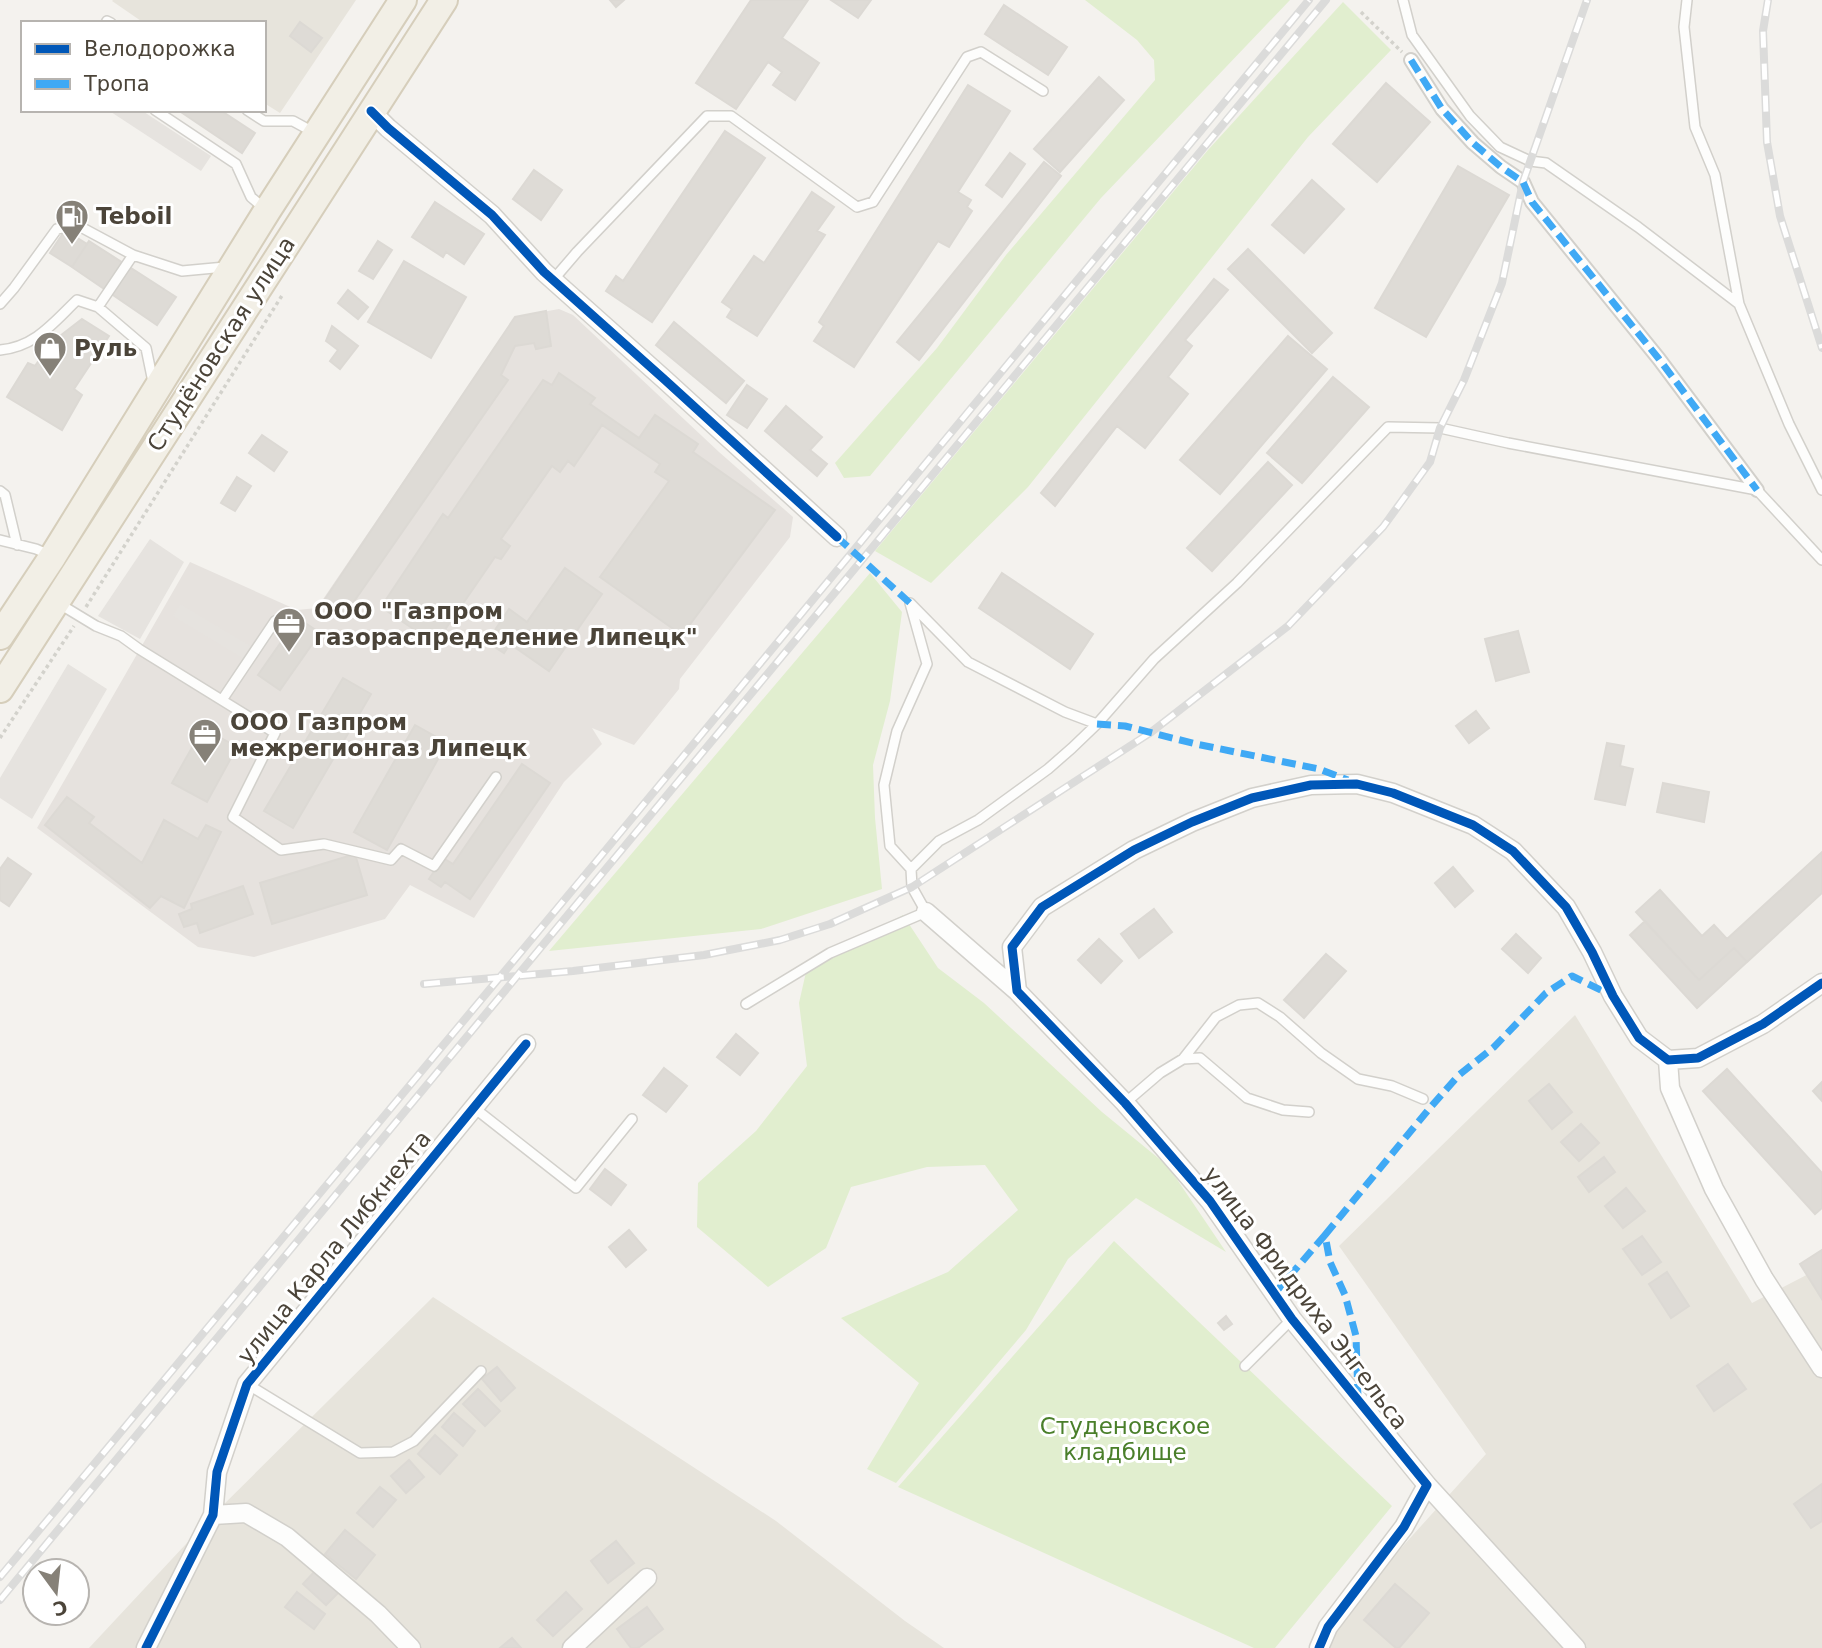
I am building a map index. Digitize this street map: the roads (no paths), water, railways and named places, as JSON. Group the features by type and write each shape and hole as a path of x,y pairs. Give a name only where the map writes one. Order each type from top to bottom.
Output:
{"main road":[{"name":"Студёновская улица","path":"0,636 403,0"},
{"name":"Студёновская улица","path":"0,689 444,0"}],"street":[{"path":"1411,60 1442,108 1473,143 1523,182 1532,202 1659,359 1757,490"},
{"path":"371,111 492,215 544,272 836,537"},
{"path":"1017,991 1012,947 1042,906 1134,850 1192,822 1252,798 1311,785 1357,783 1393,793 1473,825 1513,851 1566,907 1613,996 1639,1038 1668,1060 1698,1058 1763,1024 1822,983"},
{"name":"улица Фридриха Энгельса","path":"926,912 1017,991 1125,1103 1210,1201 1292,1320 1427,1485 1576,1648"},
{"name":"улица Карла Либкнехта","path":"146,1648 213,1515 217,1472 247,1384 526,1044"},
{"path":"1668,1060 1670,1088 1713,1189 1764,1279 1822,1368"},
{"path":"1319,1648 1328,1627 1404,1527 1427,1485"},
{"path":"213,1515 246,1513 287,1536 379,1614 411,1648"},
{"path":"572,1648 647,1578"}],"lane":[{"path":"1403,0 1412,35 1470,116 1500,147 1530,160 1546,163 1638,227 1739,304"},
{"path":"1687,0 1684,27 1695,127 1715,175 1739,304 1789,424 1822,490"},
{"path":"553,280 707,116 731,116 857,208 873,202 967,57 981,52 1043,91"},
{"path":"158,112 236,164 251,197 267,211"},
{"path":"250,112 264,121 293,121 317,134"},
{"path":"0,304 57,229 77,225 133,255 182,271 234,267"},
{"path":"97,307 133,255"},
{"path":"0,350 15,349 41,335 77,300 97,307 146,348 154,391"},
{"path":"911,869 939,841 978,820 1048,769 1097,724 1154,659 1237,583 1388,426 1440,428 1757,490 1822,560"},
{"path":"0,491 5,495 17,545"},
{"path":"0,540 53,556"},
{"path":"55,602 96,626 121,636 275,733 233,817 281,850 324,844 391,860 401,849 434,866 496,777"},
{"path":"746,1004 830,953 926,912 912,887 911,869 890,846 884,785 897,731 928,664 910,603 968,662 1065,712 1097,724"},
{"path":"222,700 275,621"},
{"path":"1125,1103 1160,1073 1183,1059 1216,1017 1238,1005 1258,1003 1280,1017 1321,1053 1358,1079 1392,1086 1423,1099"},
{"path":"1183,1059 1200,1058 1247,1098 1283,1110 1309,1112"},
{"path":"473,1107 576,1188 632,1119"},
{"path":"1245,1366 1292,1320"},
{"path":"247,1384 360,1452 393,1452 414,1441 481,1371"}],"railway":[{"path":"0,1577 1309,0"},
{"path":"0,1600 1326,0"},
{"path":"424,984 573,971 704,955 780,940 830,924 912,887 1150,733 1288,626 1383,527 1430,462 1440,428 1464,380 1502,283 1523,182 1587,0"},
{"path":"1768,0 1763,31 1767,142 1780,216 1822,348"}],"place":[{"name":"Teboil","path":"72,246"},
{"name":"Руль","path":"50,378"},
{"name":"ООО \"Газпром газораспределение Липецк\"","path":"289,654"},
{"name":"ООО Газпром межрегионгаз Липецк","path":"205,765"}],"park label":[{"name":"Студеновское кладбище","path":"1125,1439"}]}
